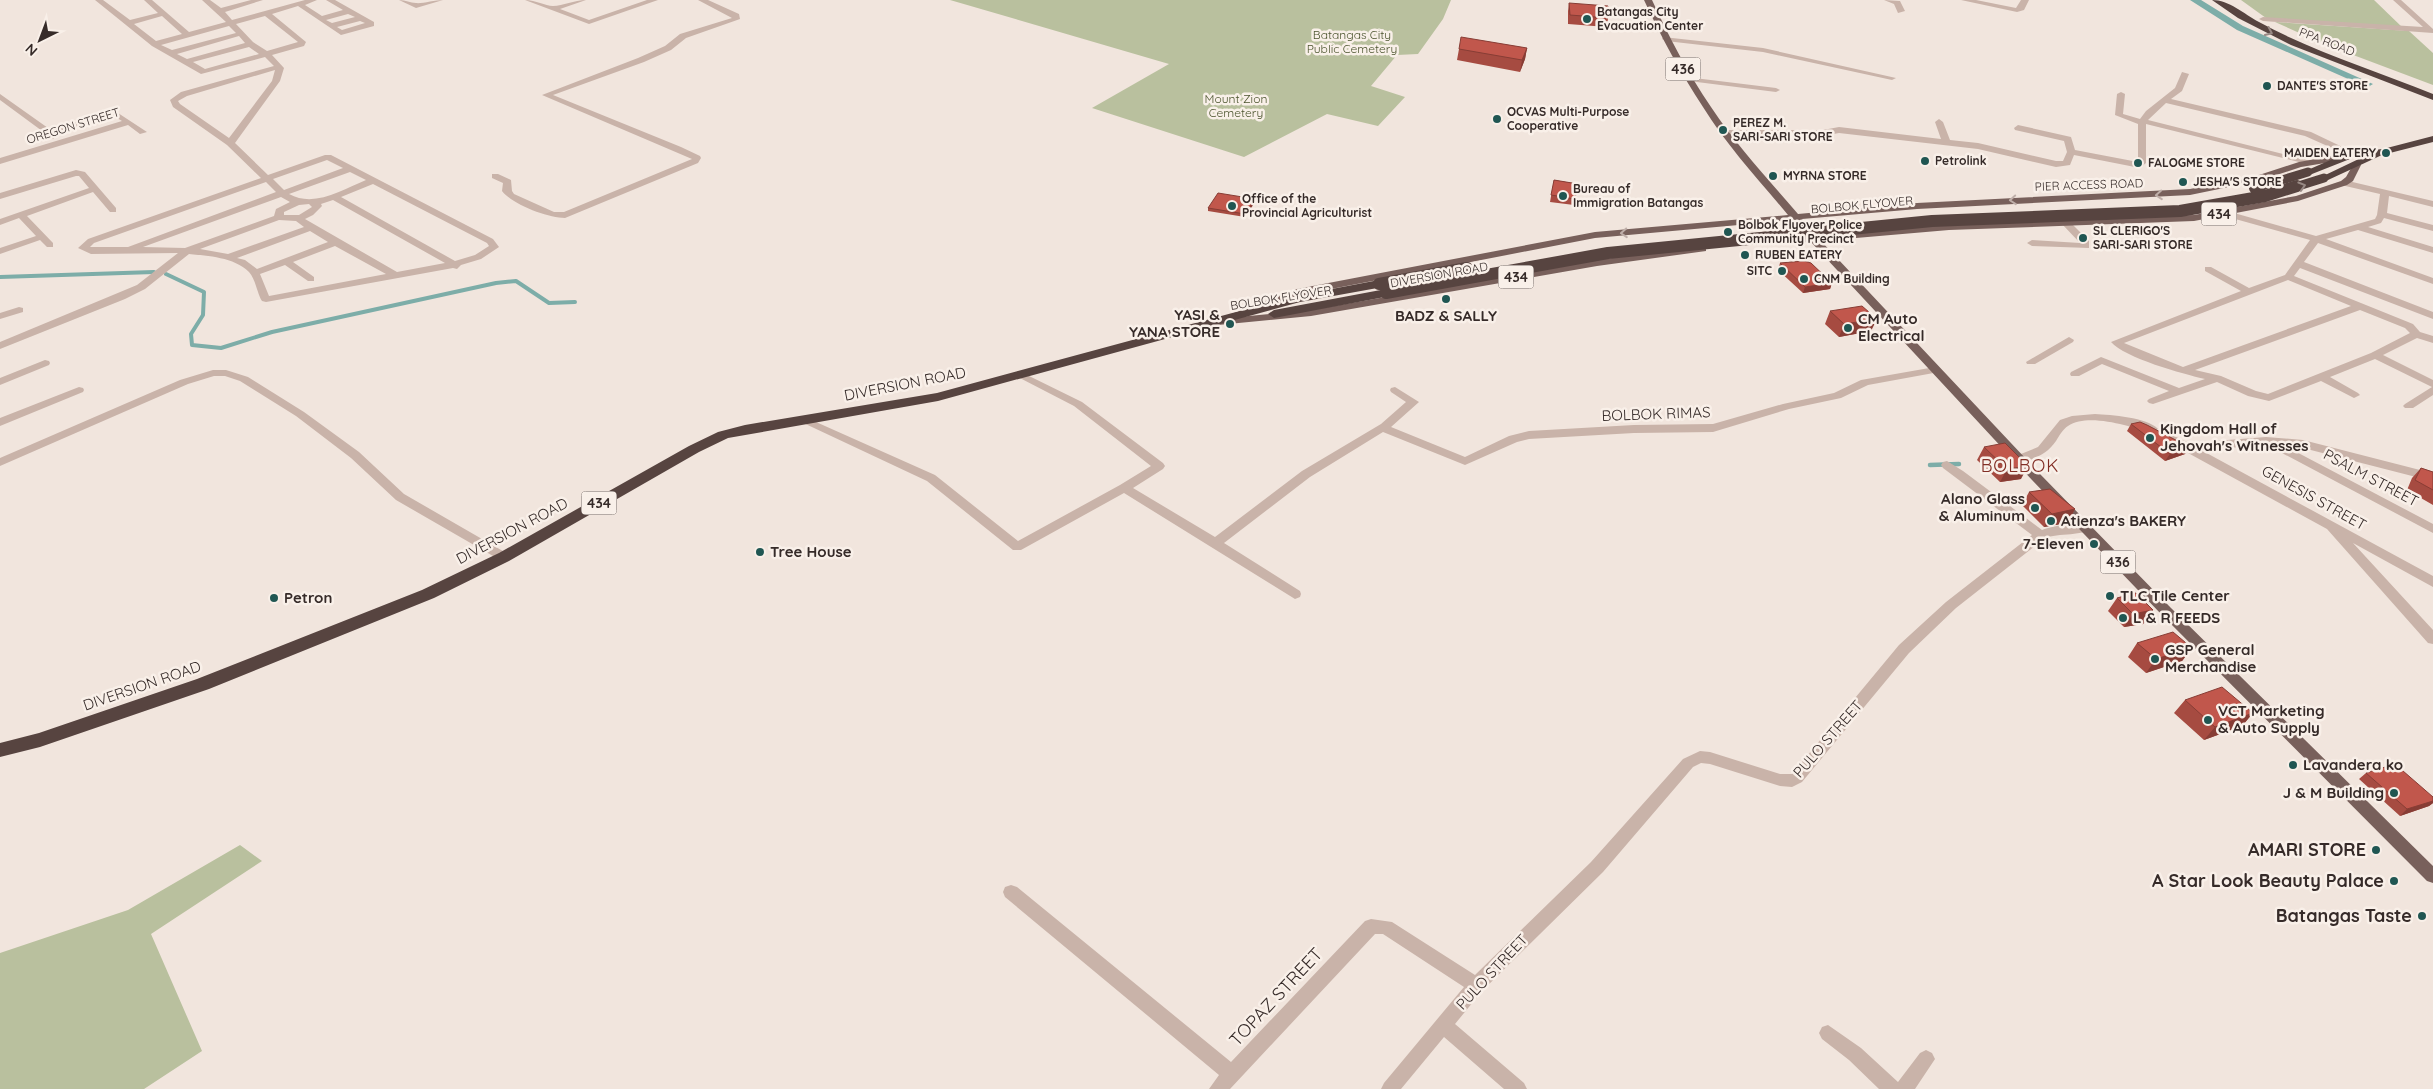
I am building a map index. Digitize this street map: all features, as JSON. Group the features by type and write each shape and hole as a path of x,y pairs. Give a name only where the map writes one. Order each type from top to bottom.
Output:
{"highway":[{"name":"PPA ROAD","path":"2216,0 2250,22 2284,39 2433,97"},
{"name":"PPA ROAD","path":"2233,0 2263,19 2321,46 2433,89"},
{"name":"434","path":"2351,158 2433,139"},
{"name":"BOLBOK FLYOVER","path":"1218,322 1304,310 1382,289 1601,244 1924,213 2177,202 2252,189 2310,167 2351,158"},
{"name":"BOLBOK FLYOVER","path":"1382,289 1608,253 1732,239 1932,221 2180,211 2265,196 2324,178 2351,158"},
{"name":"DIVERSION ROAD","path":"0,750 40,740 152,702 265,660 428,594 504,556 713,440 746,429 938,397 1022,376 1146,339 1218,322"}],"main road":[{"name":"436","path":"1648,0 1666,39 1689,79 1725,133 1814,239 1935,370 2166,611 2433,876"},
{"name":"434","path":"1814,239 1949,227 2167,220 2224,213 2298,198 2344,183 2350,179 2351,158"},
{"name":"PIER ACCESS ROAD","path":"1795,217 1926,206 2190,192 2310,167"},
{"name":"DIVERSION ROAD","path":"1218,322 1297,292 1586,237 1795,217"},
{"name":"DIVERSION ROAD","path":"1218,322 1311,313 1597,263 1746,244 1814,239"}],"street":[{"path":"100,0 155,44 204,72 296,46 302,42 266,13"},
{"path":"148,0 186,34"},
{"path":"206,0 220,11 250,44 279,66"},
{"path":"220,11 259,0"},
{"path":"155,44 313,0"},
{"path":"299,4 341,33 370,25 330,0"},
{"path":"403,0 416,6 439,0"},
{"path":"529,0 589,22 654,0"},
{"path":"552,9 582,0"},
{"path":"495,176 508,182 507,191 511,196 553,215 565,215 695,161 697,158 678,148 546,94 641,60 668,48 683,36 736,19 736,16 702,0"},
{"path":"1888,0 1897,3 1901,11"},
{"path":"1964,0 2017,10 2021,8 2025,0"},
{"path":"2397,0 2431,32"},
{"path":"320,19 349,11"},
{"path":"129,23 164,13"},
{"path":"331,26 361,18"},
{"path":"2263,19 2431,32"},
{"path":"171,53 239,34"},
{"path":"1666,39 1762,50 1892,78"},
{"path":"185,62 250,44"},
{"path":"279,66 184,94 174,100 176,105 230,143 283,194 297,202 316,203 375,180"},
{"path":"230,143 276,81 279,66"},
{"path":"2071,152 2140,165 2142,163 2143,122 2150,112 2179,89 2185,74"},
{"path":"1689,79 1776,90"},
{"path":"2121,94 2119,115 2310,167"},
{"path":"0,96 60,142"},
{"path":"2167,100 2308,134 2351,158"},
{"name":"OREGON STREET","path":"47,131 118,115 129,122"},
{"path":"129,122 143,132"},
{"name":"OREGON STREET","path":"0,161 129,122"},
{"path":"1939,122 1946,142"},
{"path":"1725,133 1823,133 1836,130 1990,148 2062,165 2066,163 2071,152 2070,142 2064,137 2018,128"},
{"path":"333,196 456,264 459,271 466,270 469,267 467,261 489,252 494,247 494,244 375,180 332,158 324,158 91,241 83,248 91,251 187,251 215,253 230,257 252,270 266,298 276,298 456,264"},
{"path":"122,251 352,168"},
{"path":"0,196 76,173 82,174 112,210"},
{"path":"2344,183 2433,204"},
{"path":"0,222 94,189"},
{"path":"2385,194 2382,215 2378,220 2316,239 2288,277 2116,342 2124,348 2183,371 2217,378 2252,394 2269,398 2375,355 2416,334"},
{"path":"279,217 279,211 297,202"},
{"path":"0,346 101,306 141,286 187,251 279,217 298,218 312,213 317,206 316,203"},
{"path":"2224,213 2316,239 2433,281"},
{"path":"21,215 50,245"},
{"path":"2382,215 2433,228"},
{"path":"298,218 311,228 395,275"},
{"path":"2032,243 2086,246 2067,224"},
{"path":"2359,227 2433,250"},
{"path":"230,257 311,228"},
{"path":"0,251 41,237"},
{"path":"255,274 336,242"},
{"path":"286,261 311,279"},
{"path":"2297,263 2433,316"},
{"path":"2208,268 2249,292"},
{"path":"2288,277 2409,326 2416,334 2433,340"},
{"path":"0,340 141,286"},
{"path":"2183,371 2360,306"},
{"path":"0,316 19,310"},
{"path":"2031,362 2069,340"},
{"path":"2375,355 2433,384"},
{"path":"2075,374 2101,360 2180,392"},
{"path":"0,382 45,363"},
{"name":"BOLBOK RIMAS","path":"1384,427 1465,460 1514,439 1529,435 1720,427 1787,406 1837,396 1865,382 1935,370"},
{"path":"0,462 177,384 213,373 226,373 252,382 300,414 355,454 400,497 504,556"},
{"path":"804,420 931,478 1017,547 1124,488 1159,466 1078,404 1022,376"},
{"path":"2321,376 2354,395"},
{"path":"2153,401 2217,378"},
{"path":"0,422 79,390"},
{"path":"1215,544 1306,474 1379,428 1384,427 1413,402 1394,390"},
{"path":"2409,406 2433,390"},
{"name":"GENESIS STREET","path":"2020,459 2040,452 2063,424 2070,420 2106,418 2124,420 2148,427 2188,447 2433,582"},
{"path":"2188,447 2266,441 2303,444 2420,474 2433,480"},
{"name":"PSALM STREET","path":"2266,441 2433,529"},
{"path":"1947,465 1978,487 2016,519 2041,535"},
{"path":"1124,488 1295,594"},
{"path":"2325,522 2433,639"},
{"name":"PULO STREET","path":"1390,1089 1476,985 1598,867 1688,763 1700,757 1710,758 1780,780 1792,781 1904,649 1951,605 2041,535 2051,531 2086,528"},
{"path":"1011,892 1232,1074"},
{"name":"TOPAZ STREET","path":"1218,1089 1371,926 1386,926 1476,985"},
{"path":"1443,1025 1518,1089"},
{"path":"1828,1033 1855,1054 1892,1089"},
{"path":"1904,1089 1926,1059"}],"green space":[{"name":"Mount Zion Cemetery","path":"950,0 1451,0 1443,19 1418,54 1397,55 1371,86 1405,97 1378,126 1327,114 1244,157 1092,108 1169,64"},
{"path":"2241,0 2374,0 2403,28 2266,18"},
{"path":"2275,22 2409,31 2433,53 2433,85 2324,44"},
{"path":"240,845 262,861 151,934 202,1051 144,1089 0,1089 0,953 128,910"}],"building":[{"path":"1569,3 1608,6 1608,18 1570,15"},
{"path":"1461,37 1527,48 1522,60 1459,49"},
{"path":"1554,180 1578,184 1575,199 1551,195"},
{"name":"Office of the Provincial Agriculturist","path":"1218,193 1255,199 1245,214 1208,208"},
{"path":"1804,261 1811,263 1832,283 1805,287 1780,263"},
{"path":"1862,306 1877,319 1844,324 1830,311"},
{"path":"2140,422 2189,447 2170,454 2131,424"},
{"path":"2005,443 2028,466 2007,469 1984,447"},
{"path":"2421,468 2433,472 2433,490 2415,480"},
{"path":"2050,489 2075,509 2052,514 2029,492"},
{"path":"2136,593 2153,610 2133,614 2117,598"},
{"path":"2173,632 2192,648 2156,659 2137,643"},
{"path":"2222,687 2253,713 2215,727 2185,700"},
{"path":"2395,764 2433,797 2433,801 2407,809 2366,773"}],"waterway":[{"path":"2195,0 2240,28 2368,84"},
{"path":"0,277 154,272"},
{"path":"166,274 204,292 203,315 191,334 192,345 221,348 272,332 496,283 516,281 549,303 575,302"},
{"path":"1930,465 1959,464"}],"place":[{"name":"Batangas City Evacuation Center","path":"1587,19"},
{"name":"DANTE'S STORE","path":"2267,86"},
{"name":"OCVAS Multi-Purpose Cooperative","path":"1497,119"},
{"name":"PEREZ M. SARI-SARI STORE","path":"1723,130"},
{"name":"MAIDEN EATERY","path":"2386,153"},
{"name":"Petrolink","path":"1925,161"},
{"name":"FALOGME STORE","path":"2138,163"},
{"name":"MYRNA STORE","path":"1773,176"},
{"name":"JESHA'S STORE","path":"2183,182"},
{"name":"Bureau of Immigration Batangas","path":"1563,196"},
{"name":"Office of the Provincial Agriculturist","path":"1232,206"},
{"name":"Bolbok Flyover Police Community Precinct","path":"1728,232"},
{"name":"SL CLERIGO'S SARI-SARI STORE","path":"2083,238"},
{"name":"RUBEN EATERY","path":"1745,255"},
{"name":"SITC","path":"1782,271"},
{"name":"CNM Building","path":"1804,279"},
{"name":"BADZ & SALLY","path":"1446,299"},
{"name":"YASI & YANA STORE","path":"1230,324"},
{"name":"CM Auto Electrical","path":"1848,328"},
{"name":"Kingdom Hall of Jehovah's Witnesses","path":"2150,438"},
{"name":"Alano Glass & Aluminum","path":"2035,508"},
{"name":"Atienza's BAKERY","path":"2051,521"},
{"name":"7-Eleven","path":"2094,544"},
{"name":"Tree House","path":"760,552"},
{"name":"TLC Tile Center","path":"2110,596"},
{"name":"Petron","path":"274,598"},
{"name":"L & R FEEDS","path":"2123,618"},
{"name":"GSP General Merchandise","path":"2155,659"},
{"name":"VCT Marketing & Auto Supply","path":"2208,720"},
{"name":"Lavandera ko","path":"2293,765"},
{"name":"J & M Building","path":"2394,793"},
{"name":"AMARI STORE","path":"2376,850"},
{"name":"A Star Look Beauty Palace","path":"2394,881"},
{"name":"Batangas Taste","path":"2422,916"}],"district":[{"name":"BOLBOK","path":"2020,466"}],"park label":[{"name":"Batangas City Public Cemetery","path":"1352,42"}]}
